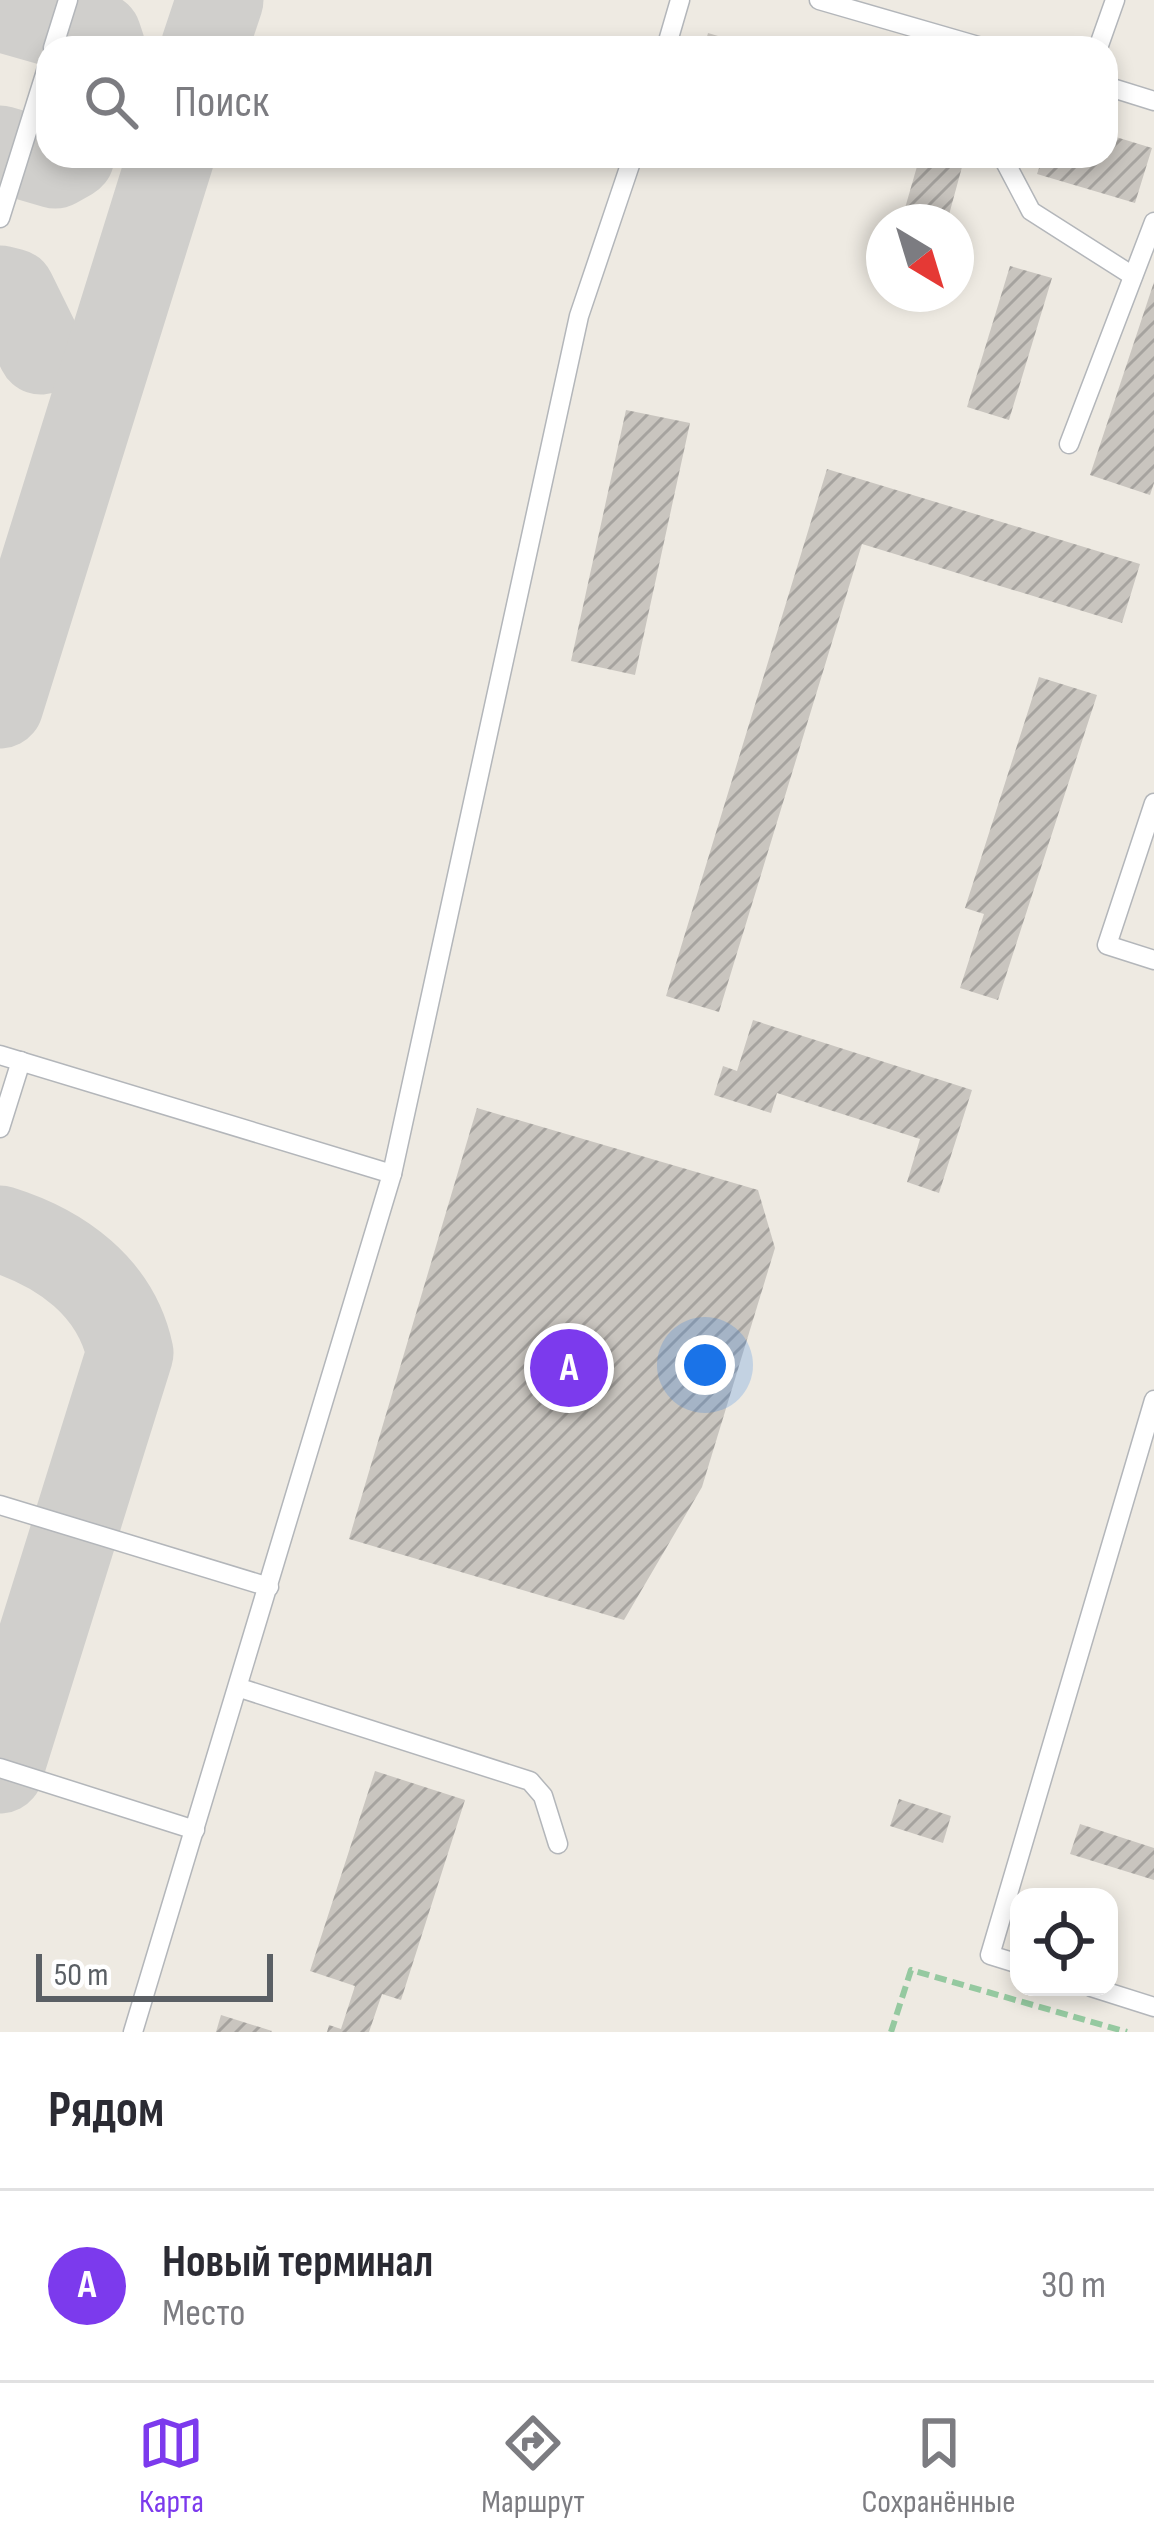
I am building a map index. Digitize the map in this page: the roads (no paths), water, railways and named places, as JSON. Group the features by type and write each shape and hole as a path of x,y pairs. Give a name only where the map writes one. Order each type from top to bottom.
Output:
{"lane":[{"path":"57,36 68,0"},
{"path":"670,36 680,0"},
{"path":"819,0 944,36"},
{"path":"1102,36 1115,0"},
{"path":"1118,90 1154,101"},
{"path":"0,218 36,103"},
{"path":"133,2032 241,1688 392,1174 578,316 629,168"},
{"path":"1008,168 1031,211 1133,276"},
{"path":"1069,445 1154,222"},
{"path":"1154,803 1107,945 1154,960"},
{"path":"0,1054 392,1174"},
{"path":"0,1128 21,1061"},
{"path":"1010,1961 990,1955 1154,1400"},
{"path":"0,1505 269,1587"},
{"path":"241,1688 530,1780 543,1796 558,1844"},
{"path":"0,1768 195,1830"},
{"path":"1118,1996 1154,2007"}],"place":[{"name":"Новый терминал","path":"569,1368"}]}
